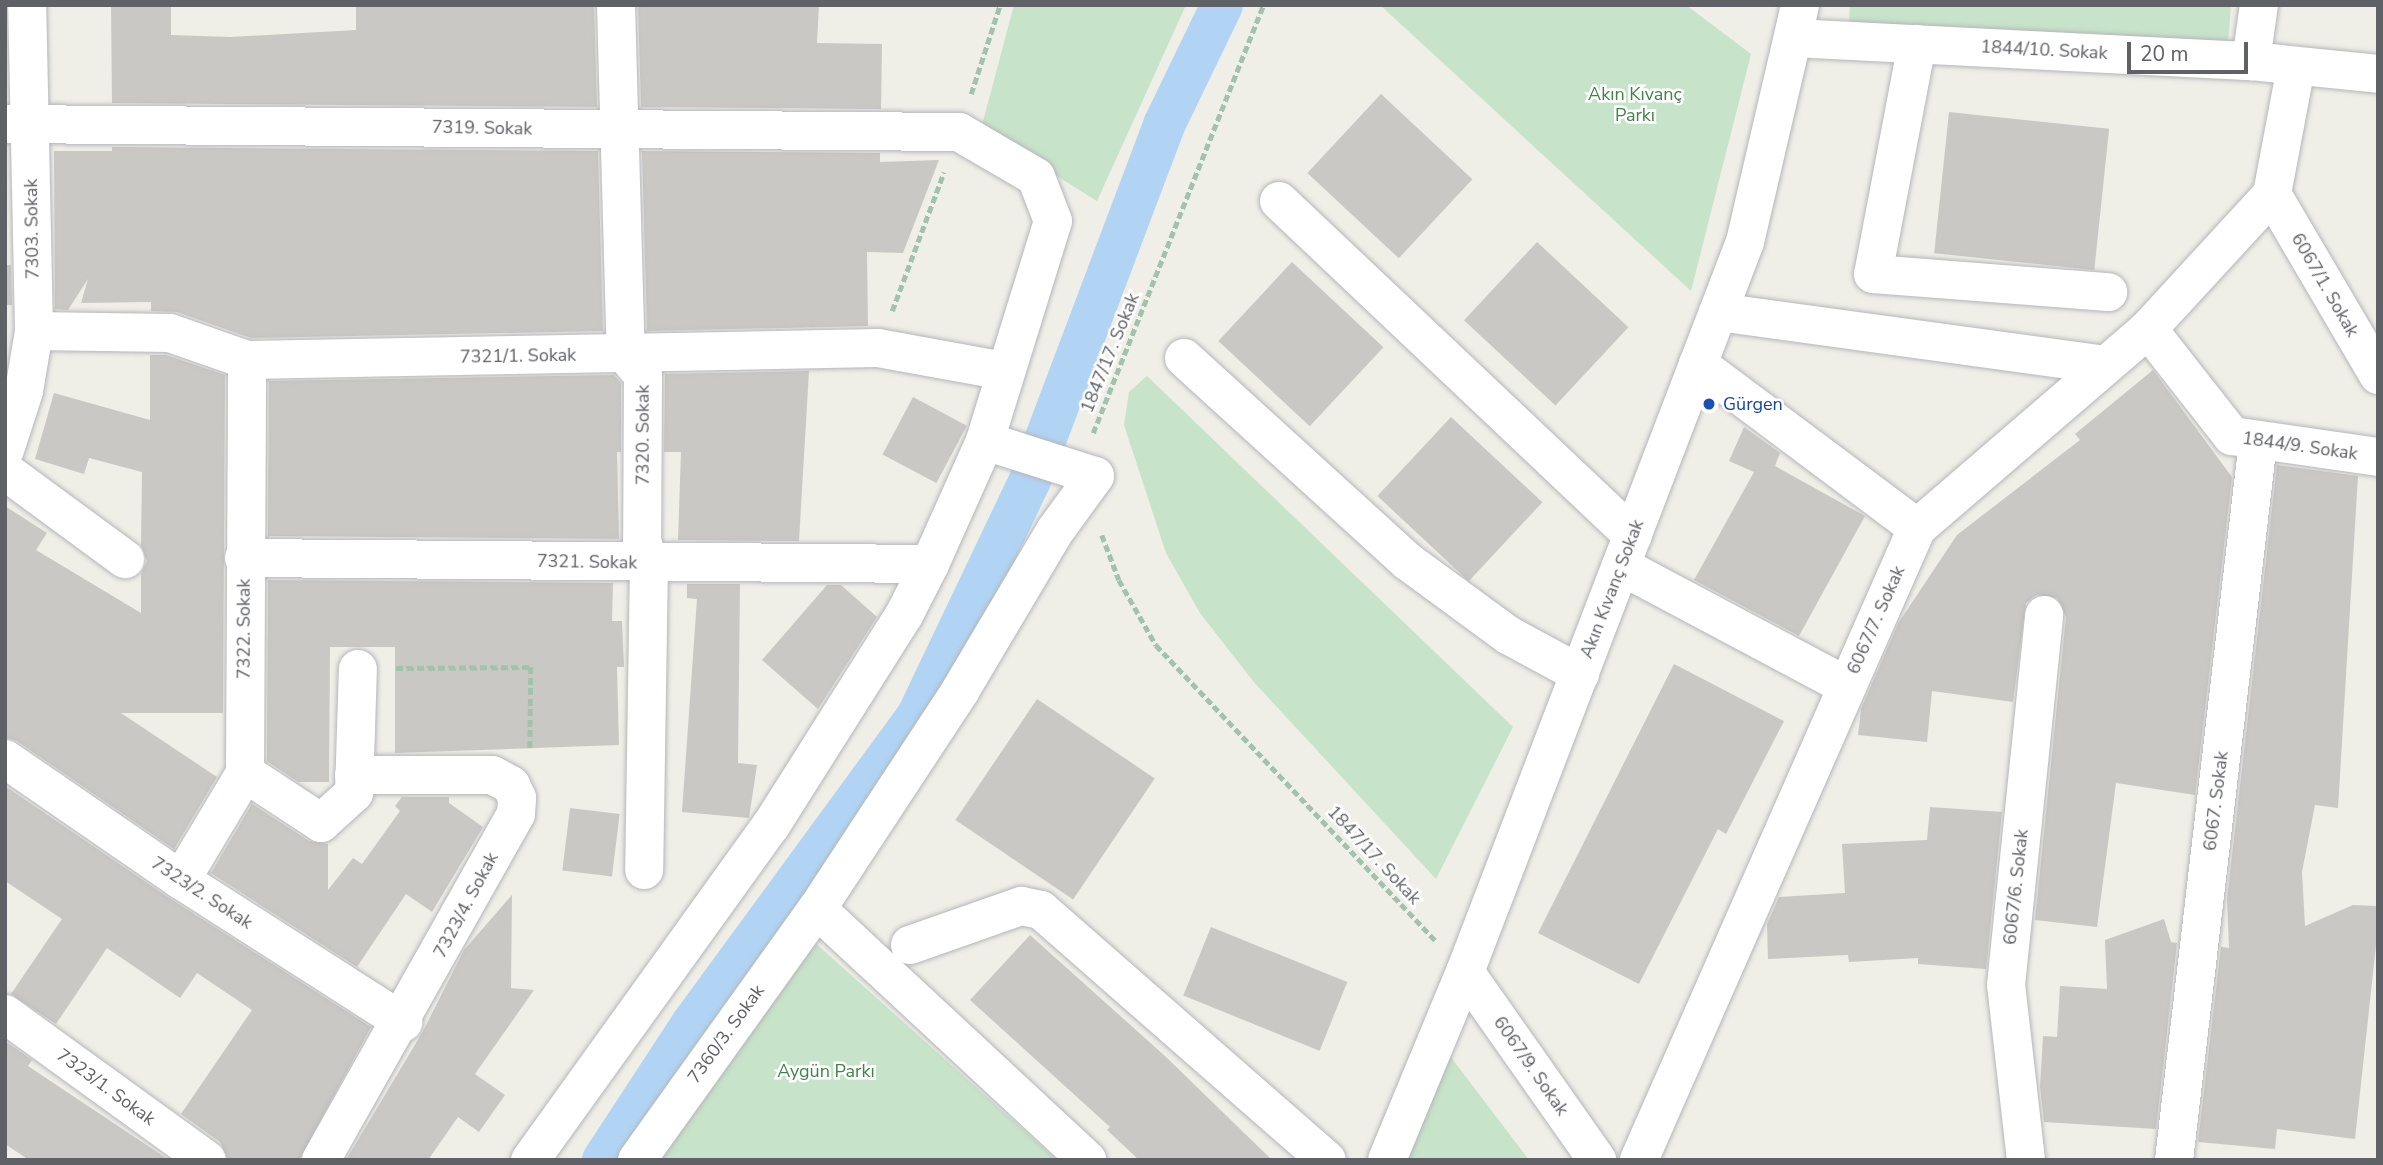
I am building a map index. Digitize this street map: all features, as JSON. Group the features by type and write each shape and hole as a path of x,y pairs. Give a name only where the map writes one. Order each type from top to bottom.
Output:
{"street":[{"name":"7303. Sokak","path":"5,450 24,391 34,331 18,124 27,5"},
{"name":"7320. Sokak","path":"616,5 626,355 643,375 642,541 649,563 644,870"},
{"path":"2251,61 2259,5"},
{"name":"1844/10. Sokak","path":"1796,21 1917,44 2251,61 2378,74"},
{"name":"Akın Kıvanç Sokak","path":"1387,1160 1465,972 1745,242 1796,21"},
{"path":"1917,44 1873,274 2108,292"},
{"path":"2272,194 2296,67"},
{"name":"7319. Sokak","path":"18,124 959,132"},
{"path":"530,1160 771,825 904,615 991,443 1004,371 1053,221 1036,177 959,132"},
{"name":"6067/7. Sokak","path":"1639,1160 1917,527 2148,329 2272,194"},
{"name":"6067/1. Sokak","path":"2272,194 2378,375"},
{"path":"1279,201 1627,551 1847,686"},
{"path":"1718,312 2104,365"},
{"name":"1844/9. Sokak","path":"2148,329 2232,436 2258,442 2378,457"},
{"name":"7321/1. Sokak","path":"34,331 170,332 247,360 626,355 878,348 1004,371"},
{"path":"1184,358 1407,561 1508,635 1580,674"},
{"name":"7322. Sokak","path":"245,773 247,360"},
{"path":"1698,364 1917,527"},
{"name":"6067. Sokak","path":"2174,1160 2258,442"},
{"path":"991,443 1095,476"},
{"path":"5,471 125,559"},
{"name":"7360/3. Sokak","path":"637,1160 817,909 960,691 1055,531 1095,476"},
{"name":"7321. Sokak","path":"244,558 930,564"},
{"name":"6067/6. Sokak","path":"2027,1160 2006,985 2045,615"},
{"path":"181,880 245,773 321,823 354,793 358,669"},
{"name":"7323/2. Sokak","path":"5,759 181,880 403,1022"},
{"path":"354,775 492,775 511,785"},
{"name":"7323/4. Sokak","path":"321,1160 403,1022 516,814 517,798 511,785"},
{"path":"910,945 1021,906 1041,910 1327,1160"},
{"path":"817,909 1087,1160"},
{"name":"6067/9. Sokak","path":"1465,972 1598,1160"},
{"name":"7323/1. Sokak","path":"5,1014 207,1160"}],"path":[{"path":"878,348 959,132 1000,5"},
{"name":"1847/17. Sokak","path":"1263,5 1092,436 1099,527 1119,580 1156,645 1465,972"},
{"path":"358,669 531,667 530,766 511,785"}],"green space":[{"path":"1014,5 1186,5 1097,201 981,129"},
{"name":"Akın Kıvanç Parkı","path":"1380,5 1686,5 1751,54 1691,291"},
{"path":"1850,5 2231,5 2228,44 1849,23"},
{"path":"1147,376 1513,727 1436,879 1253,681 1200,613 1166,553 1124,425 1129,392"},
{"name":"Aygün Parkı","path":"812,940 1057,1160 653,1160"},
{"path":"1450,1056 1529,1160 1408,1160"}],"building":[{"path":"111,5 171,5 171,35 231,37 356,30 356,5 594,5 597,107 112,103"},
{"path":"638,5 819,5 817,43 882,44 881,109 641,107"},
{"path":"1381,94 1472,179 1399,258 1307,173"},
{"path":"1949,112 2109,129 2094,270 1934,253"},
{"path":"112,147 598,151 603,331 251,338 177,312 151,311 151,302 81,303 88,279 68,310 55,309 54,151 112,151"},
{"path":"642,151 880,153 880,162 939,160 903,253 867,252 868,326 647,331"},
{"path":"1537,242 1628,327 1555,406 1464,320"},
{"path":"1292,262 1383,347 1310,426 1218,341"},
{"path":"5,265 11,265 12,305 5,305"},
{"path":"150,355 166,355 225,375 223,713 121,713 217,777 174,849 17,741 5,737 5,506 47,533 36,550 141,613 141,574 147,561 141,545 142,472 89,458 84,474 35,459 54,393 150,420"},
{"path":"2153,370 2232,477 2195,795 2116,783 2097,927 2035,920 2066,617 2057,598 2036,595 2026,603 2013,702 1932,691 1927,742 1858,735 1861,709 1899,622 1957,535 2080,440 2075,434"},
{"path":"809,371 799,541 678,540 681,452 664,452 665,374"},
{"path":"614,375 621,383 621,452 617,452 619,539 268,536 269,381"},
{"path":"913,397 967,426 936,483 882,454"},
{"path":"1451,417 1542,502 1469,581 1377,496"},
{"path":"1744,427 1780,453 1775,466 1865,516 1799,636 1694,580 1754,472 1729,461"},
{"path":"2277,465 2358,476 2338,808 2315,805 2302,872 2305,926 2353,905 2378,906 2378,927 2355,1139 2277,1129 2275,1149 2198,1142 2221,947 2229,948 2227,899"},
{"path":"268,580 613,583 612,621 622,621 624,667 617,667 619,745 395,753 395,647 330,647 329,782 298,782 267,761"},
{"path":"687,584 740,584 738,763 757,765 749,818 682,812 697,599 687,598"},
{"path":"827,585 841,585 877,617 818,709 762,660"},
{"path":"1674,664 1784,721 1726,834 1718,829 1639,984 1538,933"},
{"path":"1037,699 1155,778 1073,899 955,820"},
{"path":"5,786 169,898 371,1027 299,1160 228,1160 220,1142 181,1114 252,1010 197,973 180,998 107,948 56,1024 11,994 62,919 5,881"},
{"path":"402,797 449,797 449,803 483,827 432,912 406,894 357,967 211,873 252,804 309,841 328,844 328,890 353,858 362,864 400,811 395,806"},
{"path":"1930,807 2002,812 1986,969 1918,964 1918,958 1849,962 1848,955 1768,959 1767,924 1779,897 1845,893 1842,844 1927,840"},
{"path":"570,808 620,814 612,877 562,871"},
{"path":"512,895 511,988 534,990 475,1074 505,1095 479,1132 458,1117 428,1160 346,1160 422,1033 464,950"},
{"path":"2164,919 2171,942 2177,943 2156,1129 2044,1122 2040,1086 2043,1036 2057,1037 2060,986 2107,989 2105,940"},
{"path":"1211,927 1347,982 1320,1051 1183,996"},
{"path":"1030,935 1165,1056 1272,1160 1139,1160 1107,1130 1110,1127 970,1000"},
{"path":"5,1041 32,1060 28,1066 169,1160 29,1160 5,1144"}],"waterway":[{"path":"603,1160 692,1024 917,717 1030,480 1164,125 1222,5"}],"place":[{"name":"Gürgen","path":"1709,404"}]}
